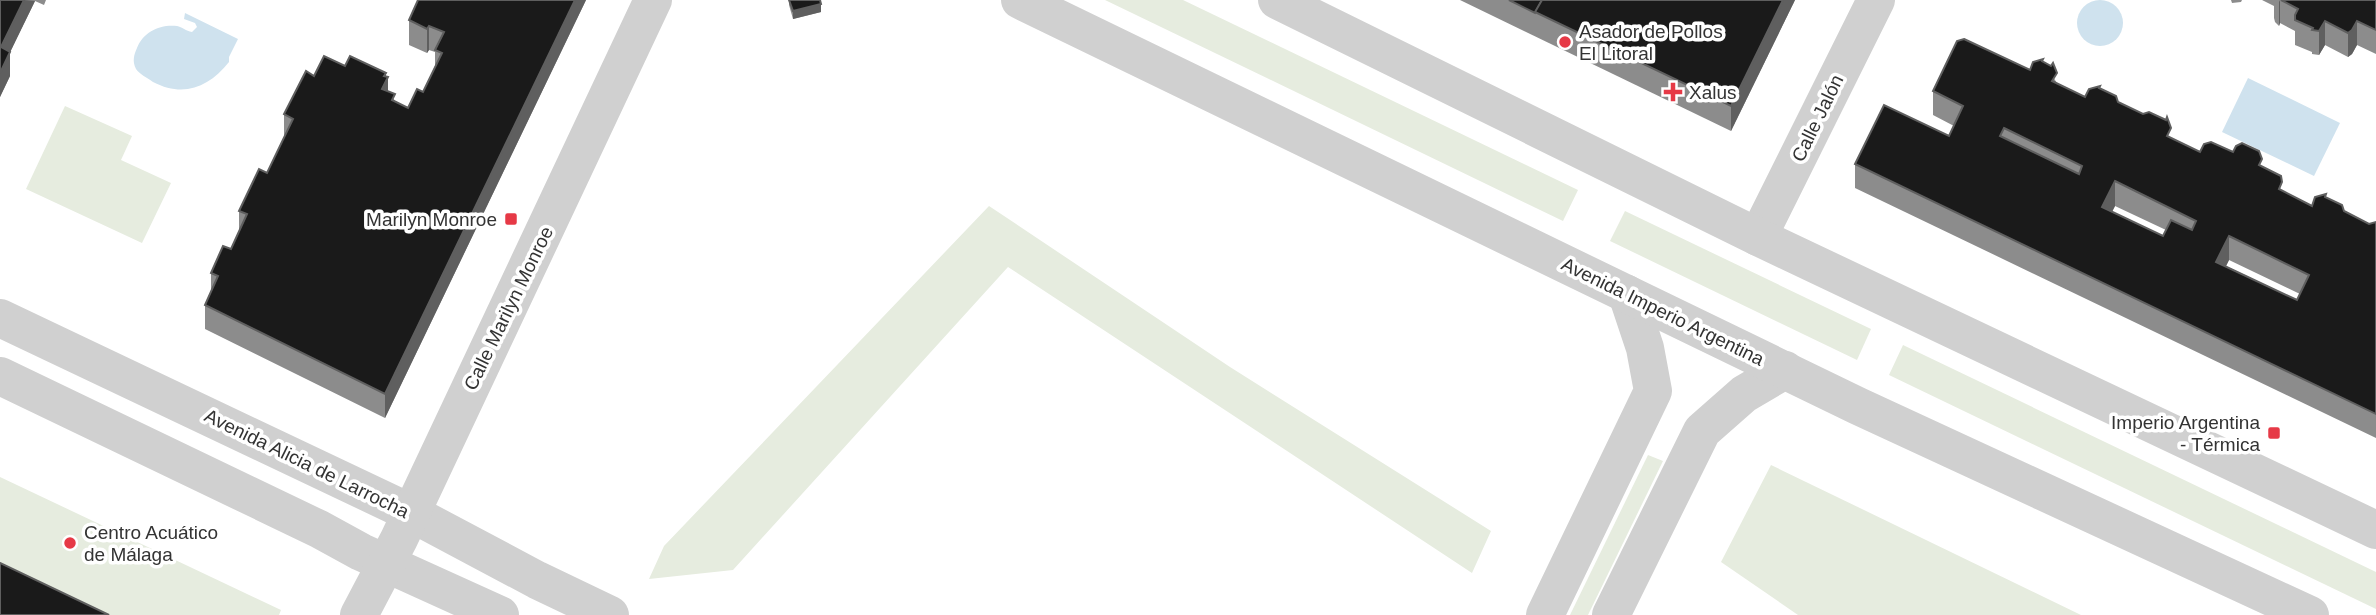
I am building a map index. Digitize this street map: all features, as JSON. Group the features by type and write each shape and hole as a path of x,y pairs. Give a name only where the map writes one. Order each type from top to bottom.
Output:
{"street":[{"name":"Calle Marilyn Monroe","path":"359,615 411,513 653,0"},
{"name":"Avenida Imperio Argentina","path":"1020,0 1858,406 2310,615"},
{"path":"1277,0 1758,237 2376,530"},
{"name":"Calle Jalón","path":"1758,237 1876,0"},
{"path":"1545,615 1653,391 1645,348 1627,294"},
{"name":"Avenida Alicia de Larrocha","path":"0,317 411,513 537,580 610,615"},
{"path":"1611,615 1702,431 1744,394 1786,370"},
{"path":"0,376 500,615"}],"shaded area":[{"path":"1105,0 1183,0 1578,190 1563,221"},
{"path":"65,106 132,136 121,160 171,183 142,243 26,189"},
{"path":"989,206 1230,367 1491,531 1472,573 1008,267 733,570 649,579 664,546"},
{"path":"1625,211 1871,329 1857,360 1610,241"},
{"path":"1903,345 2376,572 2376,609 1889,375"},
{"path":"1648,455 1663,461 1588,615 1570,615"},
{"path":"1771,465 2081,615 1798,615 1721,562"},
{"name":"Centro Acuático de Málaga","path":"0,477 281,610 279,615 0,615"}],"water":[{"path":"2100,0 2116,7 2123,23 2116,39 2100,46 2084,39 2077,23 2084,7"},
{"path":"185,13 238,39 229,62 204,84 185,89 164,87 141,74 136,69 134,58 140,42 153,30 171,26 192,32 197,27 195,23 184,19"},
{"path":"2248,78 2340,123 2314,176 2222,132"}],"building":[{"path":"0,0 24,0 1,47 10,52 0,73"},
{"path":"418,0 575,0 385,394 205,305 218,276 211,273 223,246 231,249 247,214 239,211 259,169 267,173 293,119 284,114 306,71 314,76 324,56 345,66 350,56 386,73 384,76 388,77 382,89 395,94 392,100 408,108 417,89 423,92 442,53 435,50 444,32 429,26 427,29 409,20"},
{"path":"789,0 820,0 821,4 793,11"},
{"path":"1509,0 1542,0 1535,13"},
{"path":"1542,0 1783,0 1731,106 1535,12"},
{"path":"2281,0 2376,0 2376,30 2357,21 2348,33 2325,21 2319,31 2312,30 2313,28 2295,20 2298,9"},
{"path":"1964,39 2030,70 2033,62 2043,59 2042,61 2051,66 2053,63 2057,73 2052,81 2085,97 2089,89 2100,86 2099,88 2116,96 2118,102 2143,114 2149,112 2166,120 2167,117 2171,128 2167,136 2200,152 2204,144 2211,142 2233,152 2236,146 2242,143 2259,151 2262,159 2259,165 2281,176 2279,189 2312,206 2315,197 2326,194 2325,197 2342,205 2344,211 2369,224 2376,222 2376,414 1855,164 1884,105 1949,136 1963,106 1933,91 1957,41","holes":["2004,128 2082,166 2079,174 2000,136","2115,181 2196,221 2192,230 2171,220 2163,236 2102,207","2229,236 2309,275 2297,300 2216,262"]},
{"path":"0,563 109,615 0,615"}],"place":[{"name":"Asador de Pollos El Litoral","path":"1565,42"},
{"name":"Xalus","path":"1673,92"},
{"name":"Marilyn Monroe","path":"511,219"},
{"name":"Imperio Argentina - Térmica","path":"2274,433"},
{"name":"Centro Acuático de Málaga","path":"70,543"}]}
